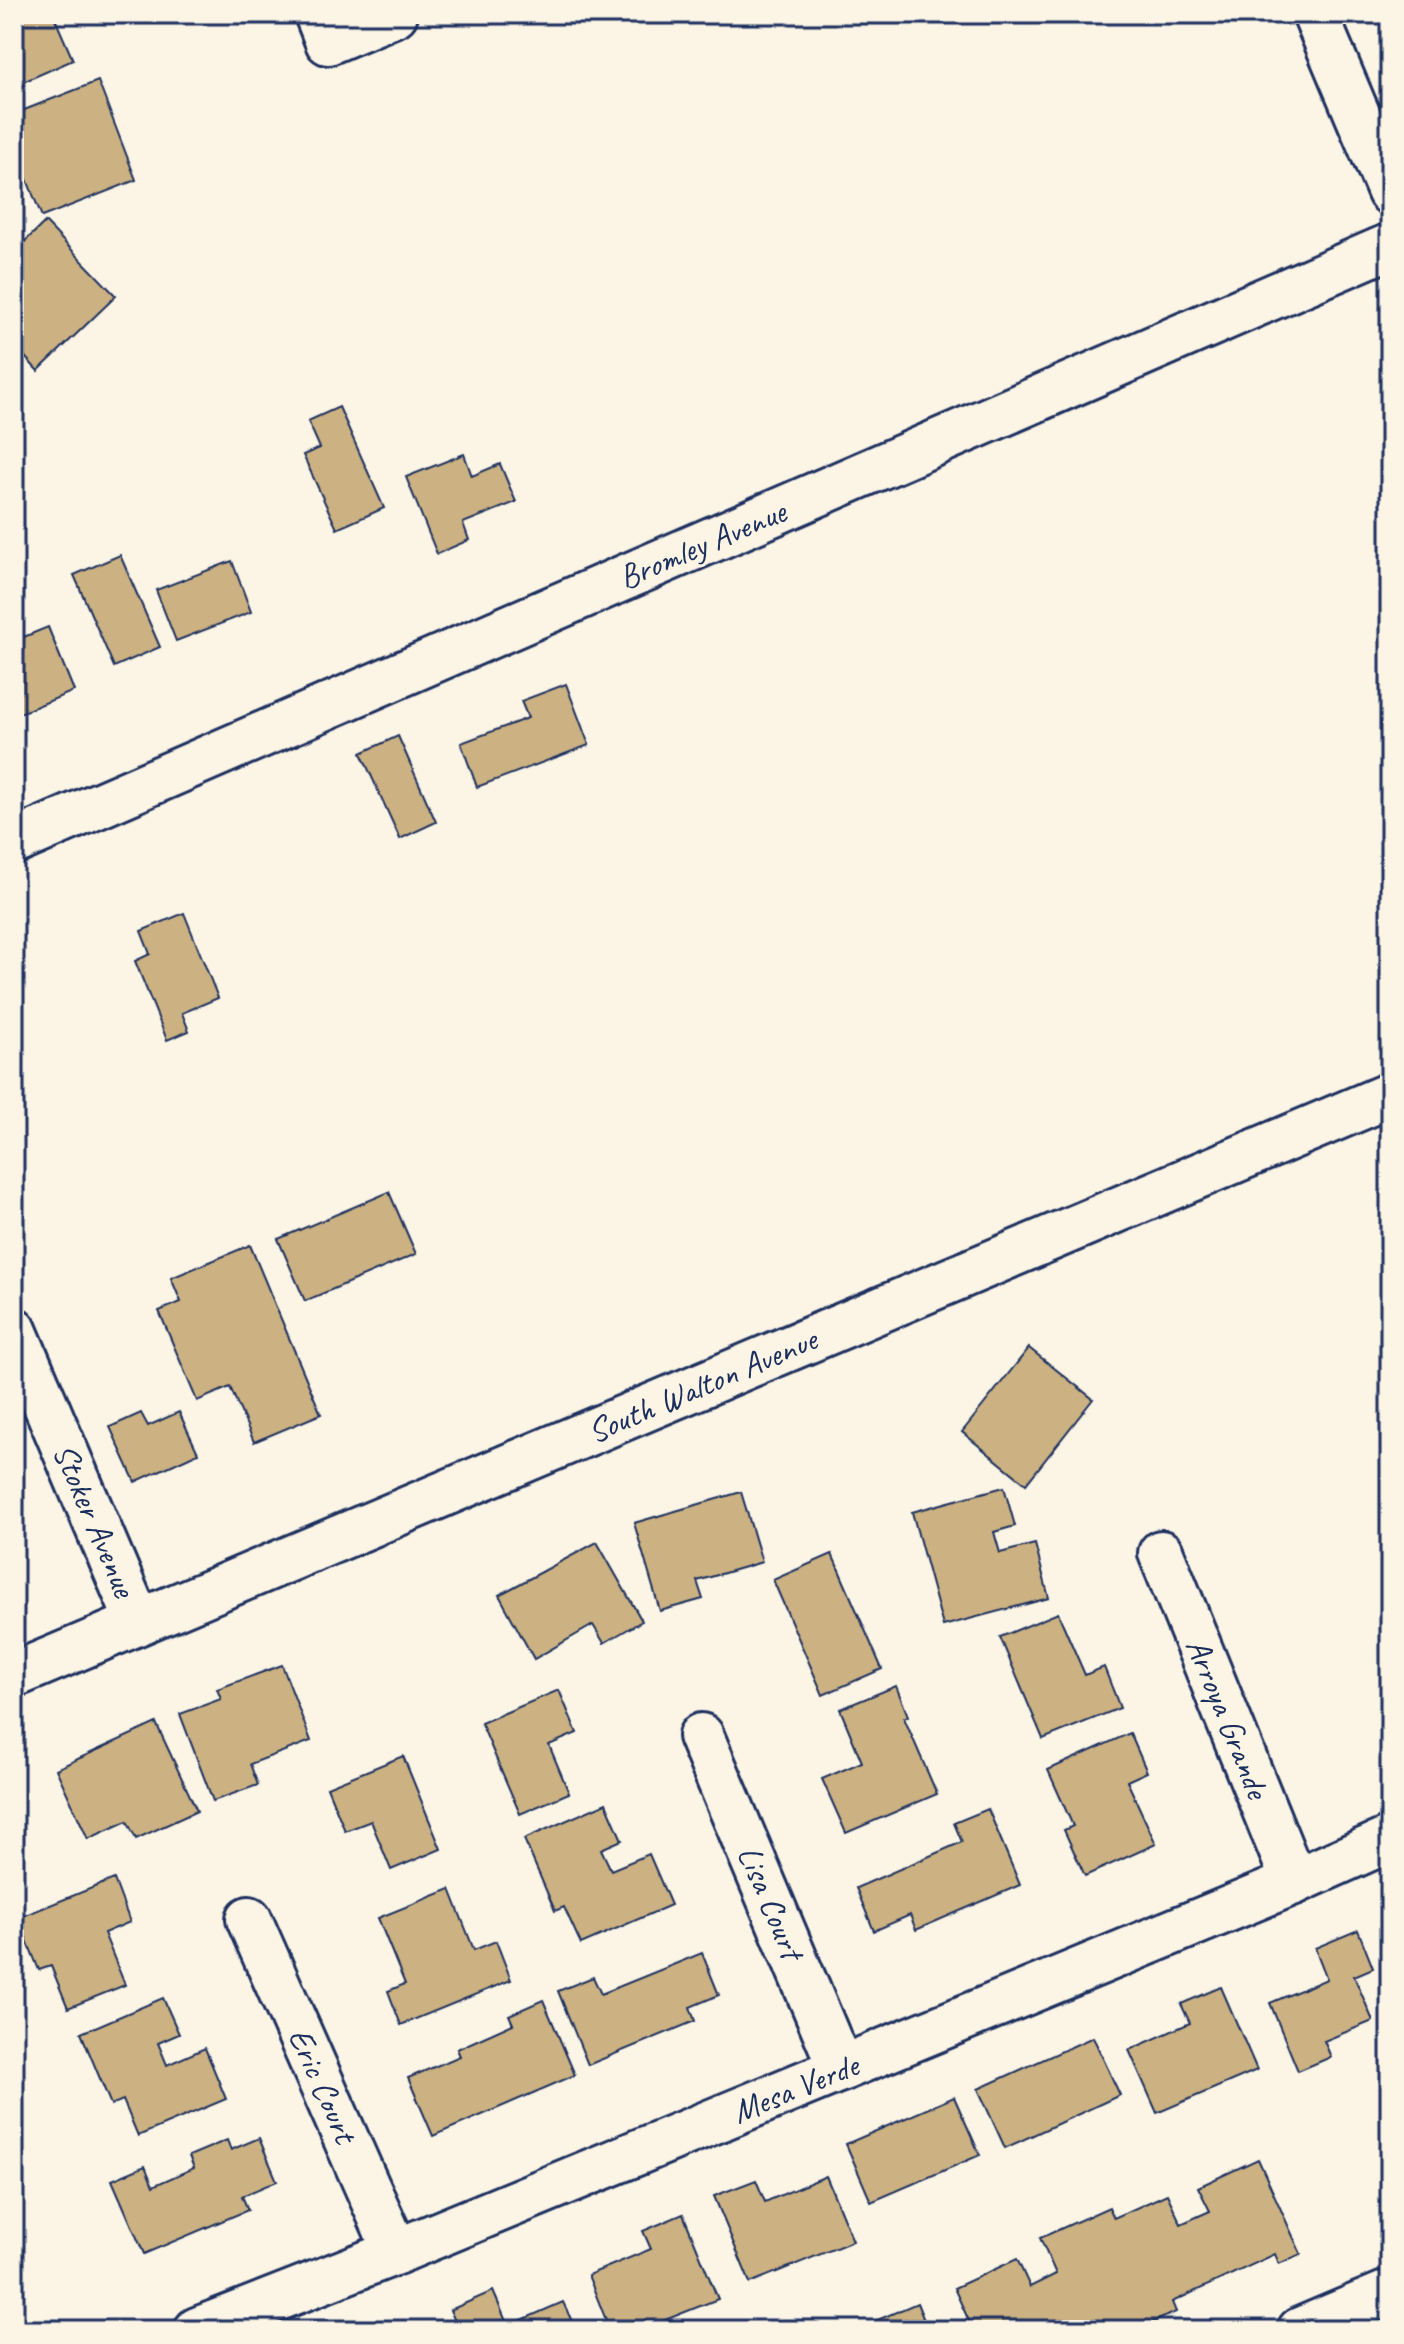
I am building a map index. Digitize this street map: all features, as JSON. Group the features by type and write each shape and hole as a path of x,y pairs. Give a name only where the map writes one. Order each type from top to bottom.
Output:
{"street":[{"path":"323,28 395,14"},
{"path":"1315,14 1390,192"},
{"name":"Bromley Avenue","path":"14,842 1390,246"},
{"name":"South Walton Avenue","path":"14,1675 1390,1095"},
{"name":"Stoker Avenue","path":"14,1330 138,1622"},
{"name":"Arroya Grande","path":"1161,1553 1294,1882"},
{"name":"Lisa Court","path":"701,1736 841,2069"},
{"name":"Mesa Verde","path":"197,2330 396,2252 841,2069 1294,1882 1390,1839"},
{"name":"Eric Court","path":"249,1919 396,2252"},
{"path":"1300,2330 1390,2292"}],"building":[{"path":"14,14 53,14 73,60 14,86"},
{"path":"98,81 136,180 42,217 14,147 14,114"},
{"path":"45,222 116,296 38,371 14,345 14,252"},
{"path":"339,407 384,508 337,529 303,455 320,448 308,421"},
{"path":"464,454 472,476 500,464 516,502 463,523 469,540 437,554 406,477"},
{"path":"120,555 160,647 114,667 74,575"},
{"path":"232,561 251,612 176,641 156,590"},
{"path":"48,627 74,691 18,714 14,703 14,641"},
{"path":"566,684 589,745 477,787 461,743 528,718 521,701"},
{"path":"398,736 436,822 400,839 361,753"},
{"path":"184,913 218,998 182,1013 189,1031 167,1040 135,961 150,954 141,931"},
{"path":"389,1192 416,1254 305,1301 278,1239"},
{"path":"250,1245 321,1414 254,1442 230,1387 197,1401 159,1311 181,1302 171,1278"},
{"path":"1029,1348 1093,1399 1026,1484 962,1432"},
{"path":"179,1412 198,1453 135,1482 110,1427 141,1413 148,1426"},
{"path":"1004,1487 1015,1526 994,1532 1000,1553 1035,1544 1049,1598 943,1626 912,1512"},
{"path":"741,1492 762,1562 697,1581 703,1599 660,1611 634,1523"},
{"path":"597,1542 642,1621 604,1643 593,1625 534,1659 499,1595"},
{"path":"832,1554 882,1669 823,1695 773,1580"},
{"path":"1058,1613 1085,1675 1104,1667 1120,1708 1043,1739 1000,1637"},
{"path":"282,1665 311,1741 250,1764 258,1785 213,1801 180,1714 221,1699 217,1689"},
{"path":"896,1686 908,1716 904,1718 937,1794 846,1833 822,1779 862,1762 840,1709"},
{"path":"559,1690 577,1733 549,1745 569,1793 520,1814 481,1723"},
{"path":"156,1723 197,1811 136,1839 127,1821 88,1839 56,1769"},
{"path":"1130,1733 1147,1772 1127,1781 1156,1844 1085,1876 1064,1830 1073,1826 1048,1770"},
{"path":"403,1756 441,1849 391,1870 371,1821 345,1831 327,1787"},
{"path":"606,1803 622,1840 601,1849 611,1870 649,1854 671,1905 581,1944 564,1907 555,1911 524,1839"},
{"path":"988,1809 1020,1885 916,1930 910,1915 874,1931 856,1888 962,1842 954,1823"},
{"path":"114,1879 130,1922 104,1933 125,1985 68,2008 51,1966 39,1970 18,1918"},
{"path":"450,1889 474,1950 496,1941 511,1980 401,2025 388,1991 405,1984 378,1918"},
{"path":"1358,1930 1373,1968 1354,1976 1373,2021 1324,2041 1331,2057 1298,2071 1270,2003 1327,1979 1315,1948"},
{"path":"702,1953 719,1995 690,2007 695,2021 588,2065 558,1991 593,1977 601,1994"},
{"path":"1221,1987 1257,2070 1157,2113 1129,2050 1190,2023 1181,2004"},
{"path":"163,1998 179,2034 158,2043 167,2065 205,2048 226,2099 138,2136 123,2100 111,2105 81,2033"},
{"path":"543,2000 575,2075 433,2136 408,2078 460,2056 457,2049 513,2024 509,2015"},
{"path":"1093,2037 1120,2095 1005,2148 978,2089"},
{"path":"954,2097 980,2155 871,2202 846,2144"},
{"path":"259,2138 277,2181 242,2196 248,2210 144,2254 112,2180 145,2166 153,2186 194,2168 189,2156 227,2140 231,2150"},
{"path":"1258,2159 1301,2254 1279,2264 1275,2254 1172,2302 1176,2312 1135,2330 1117,2330 1115,2325 1105,2330 973,2330 954,2288 1017,2259 1030,2287 1056,2274 1040,2238 1109,2207 1114,2218 1167,2194 1181,2224 1210,2211 1198,2187"},
{"path":"826,2176 853,2241 750,2283 714,2196 756,2180 765,2202"},
{"path":"683,2214 718,2299 640,2330 610,2330 588,2275 651,2249 643,2231"},
{"path":"493,2291 508,2326 563,2302 576,2330 459,2330 450,2310"},
{"path":"917,2303 928,2330 862,2330 861,2327"}]}
